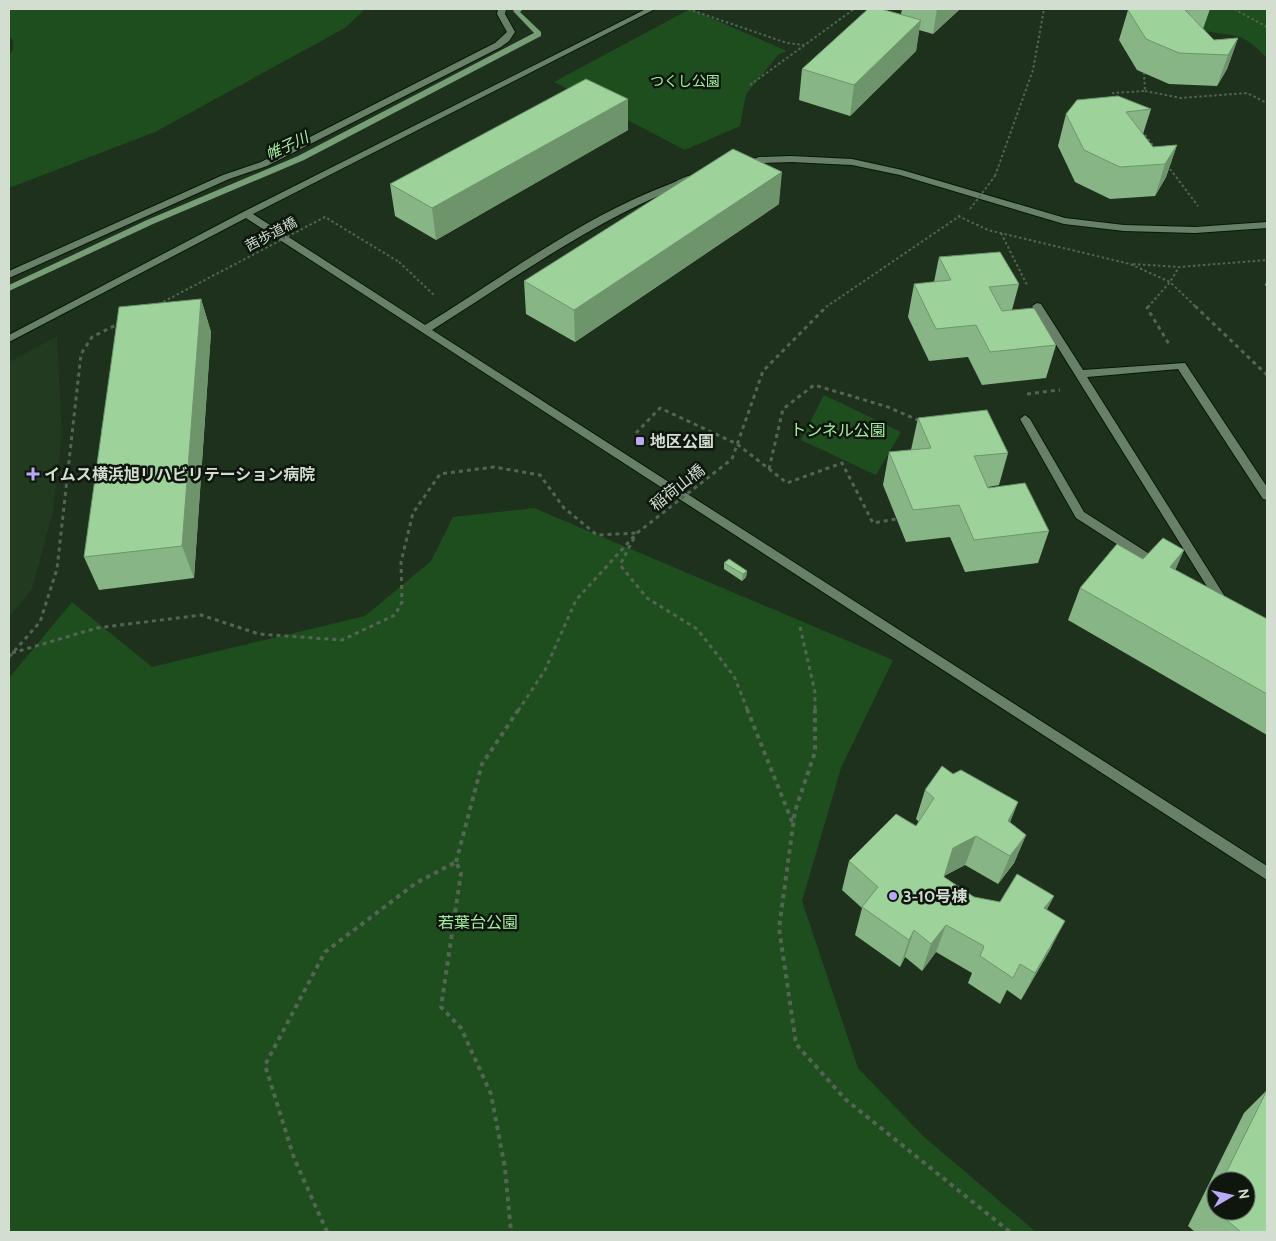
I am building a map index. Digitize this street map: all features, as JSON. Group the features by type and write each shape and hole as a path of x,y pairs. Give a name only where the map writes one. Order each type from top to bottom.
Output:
{"street":[{"path":"9,275 226,177 264,164 498,45 506,40 512,32 501,14 502,9"},
{"path":"9,339 246,214 651,9"},
{"path":"732,167 759,160 783,159 852,162 902,173 1064,221 1124,228 1216,228 1267,225"},
{"path":"426,329 624,207 669,186 705,174"},
{"path":"246,214 1267,874"},
{"path":"1037,306 1232,611 1203,594"},
{"path":"1080,374 1181,365 1267,496"},
{"path":"1026,419 1080,514 1170,573"}],"path":[{"path":"688,9 787,43 805,45"},
{"path":"750,86 854,9"},
{"path":"737,444 763,371 831,302 970,209 995,176 1032,70 1044,9"},
{"path":"1234,9 1267,27"},
{"path":"1144,73 1145,92"},
{"path":"1119,101 1113,93 1145,92 1181,98 1248,93 1267,103"},
{"path":"1137,125 1155,149"},
{"path":"1167,165 1216,228"},
{"path":"958,216 988,230 1130,264 1179,267 1267,260"},
{"name":"茜歩道橋","path":"159,304 326,217 399,262 438,299"},
{"path":"1001,233 1037,306"},
{"path":"1130,264 1170,282 1267,375"},
{"path":"1179,267 1170,282 1148,308 1181,365"},
{"path":"9,657 40,622 56,569 81,347 94,334 126,320"},
{"path":"769,469 783,409 814,385 888,407 924,423"},
{"path":"1026,419 1013,396 1088,387"},
{"path":"636,433 660,408 737,444 787,483 842,463 873,523 896,519"},
{"name":"稲荷山橋","path":"637,533 732,459 737,444"},
{"path":"12,653 97,628 201,615 258,634 342,640 395,615 402,602 401,562 413,513 440,474 494,467 540,475 564,508 597,535 637,533"},
{"path":"637,533 620,565 647,598 697,629 734,676 793,826"},
{"path":"511,1232 505,1168 491,1094 461,1028 441,1006 461,873 456,862 482,764 545,670 576,600 637,533"},
{"path":"800,627 804,654 815,692 815,752 795,811 779,928 796,1044 845,1099 1010,1232"},
{"path":"327,1232 294,1158 265,1065 325,952 416,883 456,862"}],"shaded area":[{"name":"イムス横浜旭リハビリテーション病院","path":"57,336 62,435 53,512 32,589 9,618 9,362"}],"green space":[{"path":"9,9 365,9 345,28 155,132 9,188 9,56 13,49 13,40 9,36"},
{"name":"つくし公園","path":"690,9 787,51 779,54 746,94 740,126 685,150 554,82"},
{"path":"1152,9 1267,9 1267,58 1257,48 1242,38 1192,27"},
{"name":"トンネル公園","path":"824,395 901,432 876,475 801,440"},
{"name":"若葉台公園","path":"534,508 893,660 841,768 802,901 858,1068 923,1136 1036,1232 9,1232 9,678 72,602 152,667 365,616 431,561 453,517"}],"building":[{"path":"868,9 881,9 921,20 854,85 802,69"},
{"path":"1129,9 1209,9 1185,10 1214,40 1238,38 1228,55 1179,53 1146,39"},
{"path":"586,79 628,99 432,208 390,184"},
{"path":"1118,96 1151,109 1126,112 1153,147 1177,145 1165,164 1120,167 1084,150 1066,114 1077,100"},
{"path":"733,149 782,172 574,310 524,281"},
{"path":"1000,252 1019,284 989,287 1002,311 1034,308 1056,345 990,352 976,325 936,329 914,284 951,280 939,257"},
{"path":"201,299 182,546 84,557 119,307"},
{"path":"987,410 1008,453 974,456 988,488 1025,483 1049,531 974,540 959,505 913,510 889,452 931,448 918,418"},
{"path":"1163,538 1184,550 1170,567 1267,619 1267,694 1080,588 1117,544 1143,559"},
{"path":"729,559 747,571 743,574 724,563"},
{"path":"942,766 953,774 961,770 1018,802 1008,821 1026,835 1010,856 976,836 953,848 944,877 974,897 1000,902 1017,874 1054,896 1044,908 1065,921 1035,973 1020,964 1013,978 980,956 984,946 946,925 931,944 914,930 909,940 862,907 878,887 849,861 896,814 916,826 934,798 925,790"},
{"path":"1267,1090 1267,1232 1241,1232 1228,1221 1256,1221 1256,1171 1227,1171"}],"waterway":[{"name":"帷子川","path":"9,288 150,222 301,158 538,34 516,11 520,9"}],"place":[{"name":"地区公園","path":"640,441"},
{"name":"イムス横浜旭リハビリテーション病院","path":"33,474"},
{"name":"3-10号棟","path":"893,896"}]}
